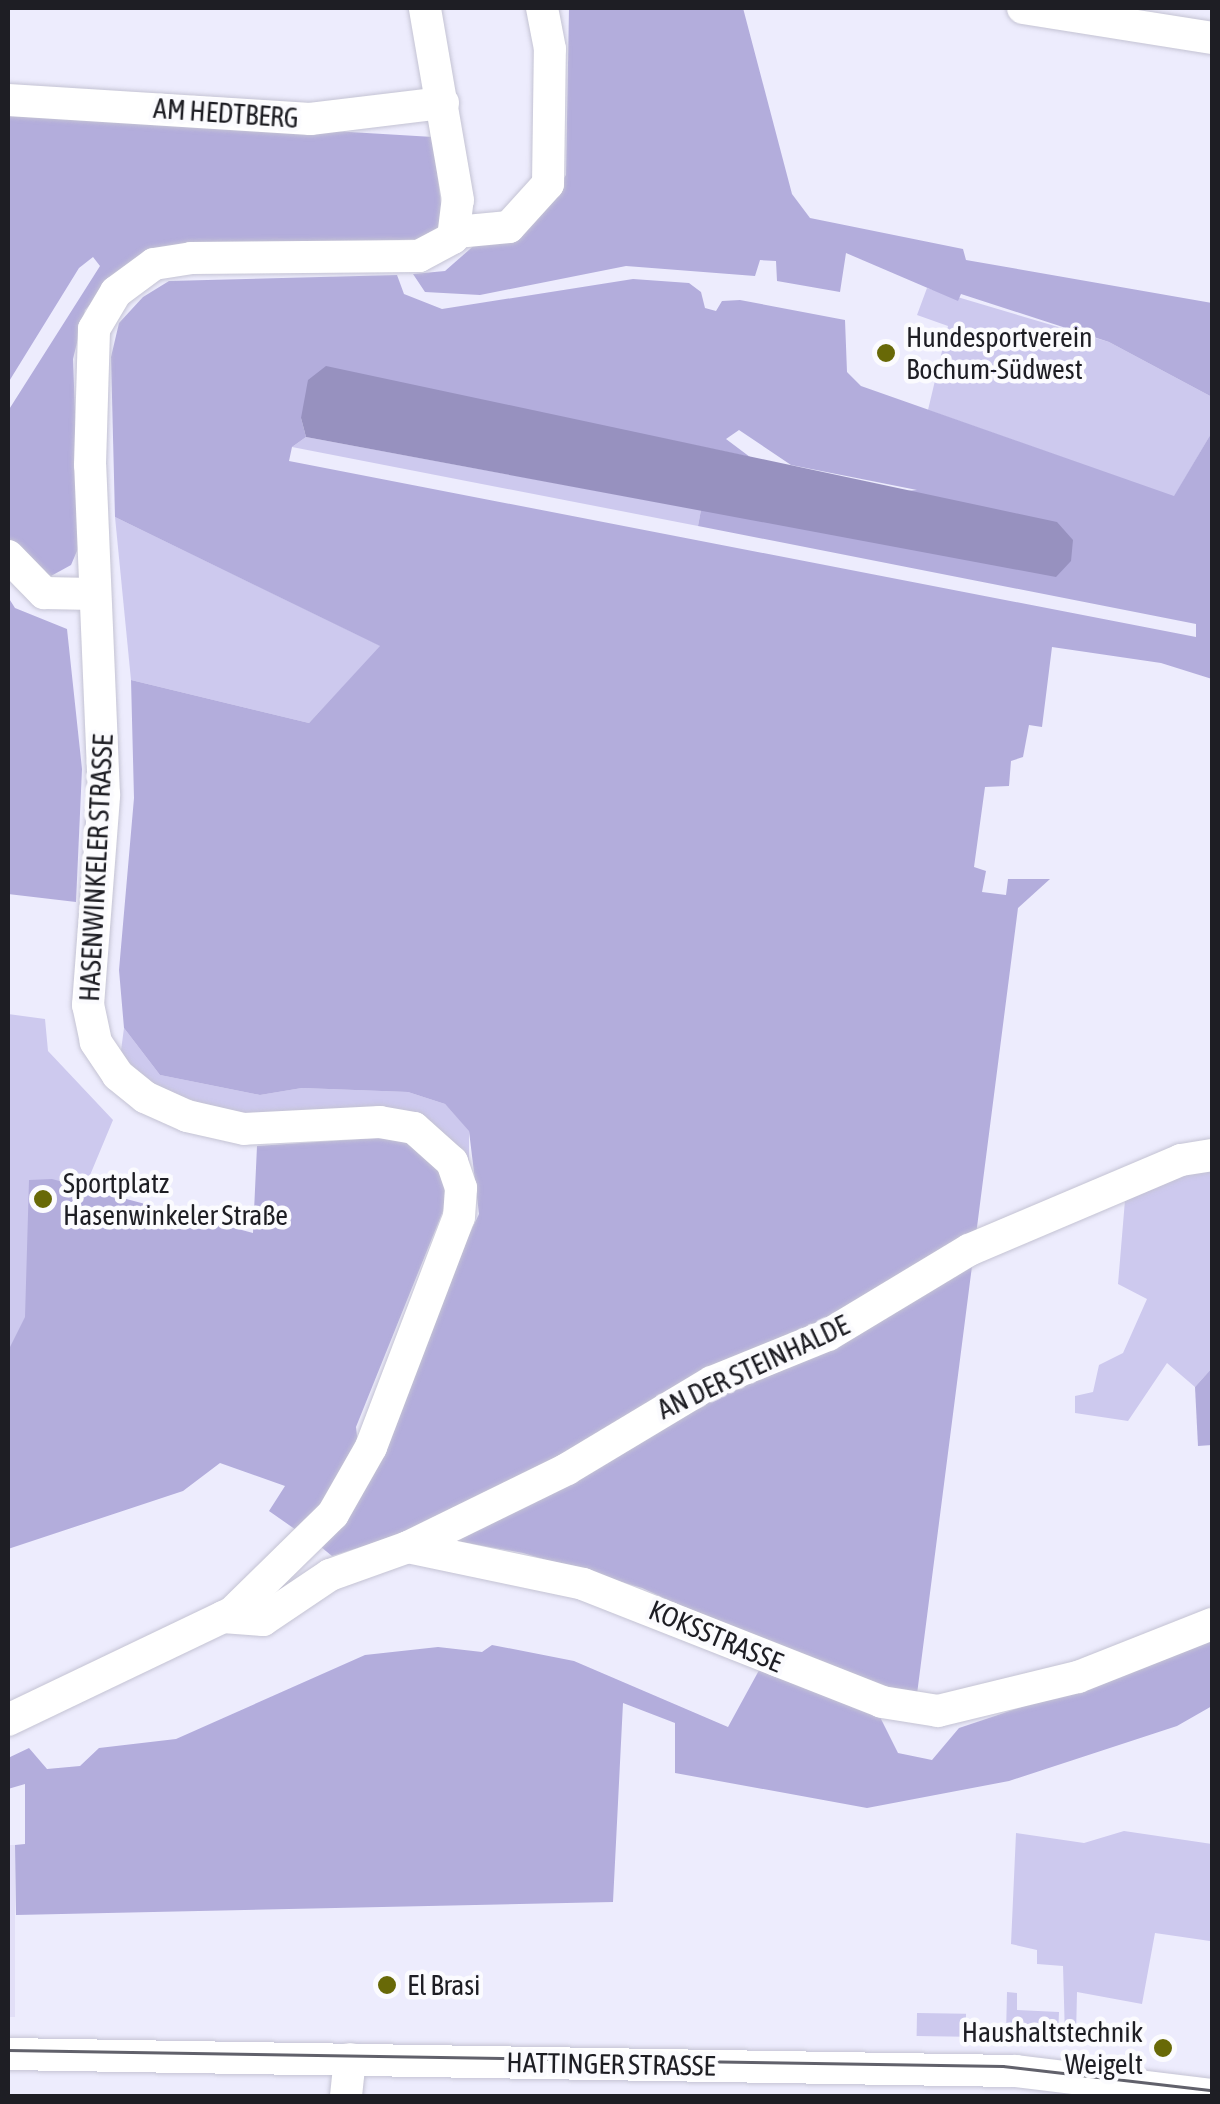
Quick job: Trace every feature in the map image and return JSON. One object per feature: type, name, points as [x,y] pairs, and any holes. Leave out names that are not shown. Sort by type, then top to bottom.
[{"type":"street","points":[[425,8],[443,103],[456,232],[509,227],[548,184],[550,49],[542,8]]},
{"type":"street","points":[[1023,8],[1212,38]]},
{"type":"street","name":"AM HEDTBERG","points":[[8,100],[310,119],[443,103]]},
{"type":"street","name":"HASENWINKELER STRASSE","points":[[8,1720],[223,1617],[255,1596],[352,1488],[459,1217],[461,1188],[450,1156],[414,1128],[218,1124],[145,1098],[102,1053],[88,1005],[104,795],[90,465],[91,340],[106,304],[154,264],[190,258],[419,256],[456,232]]},
{"type":"street","points":[[8,556],[44,593],[94,594]]},
{"type":"street","name":"AN DER STEINHALDE","points":[[408,1546],[550,1478],[712,1382],[828,1336],[969,1250],[1181,1160],[1212,1154]]},
{"type":"street","points":[[223,1617],[263,1620],[330,1575],[408,1546]]},
{"type":"street","name":"KOKSSTRASSE","points":[[408,1546],[584,1584],[911,1710],[966,1709],[1078,1677],[1212,1624]]},
{"type":"street","name":"HATTINGER STRASSE","points":[[8,2054],[350,2059],[1212,2095]]},
{"type":"street","points":[[346,2096],[350,2059]]},
{"type":"shaded area","points":[[569,8],[743,8],[792,194],[810,218],[963,249],[966,260],[1212,303],[1212,397],[1109,342],[961,294],[958,301],[846,253],[840,292],[777,281],[776,261],[760,260],[755,276],[626,266],[480,295],[425,292],[413,274],[445,271],[478,242],[538,217],[566,175]]},
{"type":"shaded area","points":[[8,103],[167,121],[433,137],[445,238],[330,243],[120,272],[85,310],[73,359],[80,544],[71,565],[51,576],[30,567],[8,537],[8,411],[100,266],[93,257],[79,268],[8,383]]},
{"type":"shaded area","points":[[397,275],[404,294],[442,309],[633,279],[689,283],[701,292],[705,308],[716,311],[722,301],[740,300],[845,320],[847,372],[861,386],[1174,496],[1212,432],[1212,679],[1161,663],[1052,647],[1042,727],[1029,725],[1023,757],[1011,761],[1009,786],[985,787],[974,867],[986,871],[982,892],[1006,895],[1008,879],[1050,879],[1018,908],[916,1702],[823,1670],[642,1588],[523,1553],[408,1532],[332,1556],[321,1547],[479,1214],[469,1131],[445,1104],[408,1092],[302,1088],[260,1095],[160,1075],[124,1028],[119,970],[134,798],[131,680],[309,723],[380,646],[115,517],[111,357],[119,323],[143,297],[169,281]],"holes":[[[301,418],[636,433],[750,457],[726,439],[739,430],[791,465],[917,490],[701,510],[698,526],[1196,624],[1196,637],[289,461],[292,447],[306,437]]]},
{"type":"shaded area","points":[[927,288],[1109,342],[1212,397],[1212,432],[1174,497],[928,410],[948,326],[917,315]]},
{"type":"shaded area","points":[[326,366],[1057,522],[1073,540],[1071,561],[1056,577],[306,437],[301,418],[308,380]]},
{"type":"shaded area","points":[[306,437],[701,510],[698,526],[292,447]]},
{"type":"shaded area","points":[[115,517],[381,646],[309,723],[131,680]]},
{"type":"shaded area","points":[[8,597],[15,608],[67,629],[82,769],[76,902],[8,894]]},
{"type":"shaded area","name":"Sportplatz Hasenwinkeler Straße","points":[[8,1014],[45,1019],[48,1051],[113,1120],[8,1372]]},
{"type":"shaded area","points":[[124,1028],[160,1075],[260,1095],[302,1088],[408,1092],[445,1104],[469,1130],[469,1168],[432,1122],[393,1111],[234,1115],[152,1086],[120,1058]]},
{"type":"shaded area","points":[[391,1137],[421,1148],[443,1167],[451,1191],[356,1427],[358,1444],[323,1507],[299,1532],[269,1511],[285,1486],[220,1463],[183,1491],[8,1549],[8,1351],[25,1317],[29,1180],[52,1179],[253,1233],[257,1146]]},
{"type":"shaded area","points":[[1212,1166],[1212,1368],[1195,1387],[1167,1363],[1128,1421],[1075,1413],[1075,1396],[1093,1392],[1099,1365],[1123,1353],[1147,1299],[1118,1284],[1126,1188]]},
{"type":"shaded area","points":[[1212,1368],[1212,1445],[1198,1446],[1195,1387]]},
{"type":"shaded area","points":[[1212,1634],[1212,1706],[1177,1726],[1009,1781],[867,1808],[675,1773],[675,1723],[623,1703],[613,1902],[16,1915],[15,1845],[25,1844],[25,1784],[8,1789],[8,1758],[29,1748],[47,1769],[80,1766],[99,1748],[176,1739],[365,1655],[438,1647],[482,1652],[492,1645],[574,1661],[728,1727],[763,1663],[877,1711],[898,1753],[932,1760],[959,1728],[1132,1670]]},
{"type":"shaded area","points":[[1124,1831],[1212,1844],[1210,1941],[1155,1933],[1142,2004],[1077,1992],[1076,2037],[1065,2037],[1063,1966],[1037,1964],[1037,1950],[1011,1944],[1016,1833],[1084,1843]]},
{"type":"shaded area","points":[[8,1845],[15,1845],[15,2017],[8,2017]]},
{"type":"shaded area","points":[[1007,1992],[1017,1993],[1017,2010],[1059,2012],[1058,2037],[1006,2035]]},
{"type":"shaded area","points":[[917,2013],[966,2014],[966,2037],[917,2036]]},
{"type":"tram line","points":[[8,2050],[1003,2066],[1212,2090]]},
{"type":"place","name":"Hundesportverein Bochum-Südwest","points":[[886,353]]},
{"type":"place","name":"Sportplatz Hasenwinkeler Straße","points":[[43,1199]]},
{"type":"place","name":"El Brasi","points":[[387,1985]]},
{"type":"place","name":"Haushaltstechnik Weigelt","points":[[1163,2048]]}]
